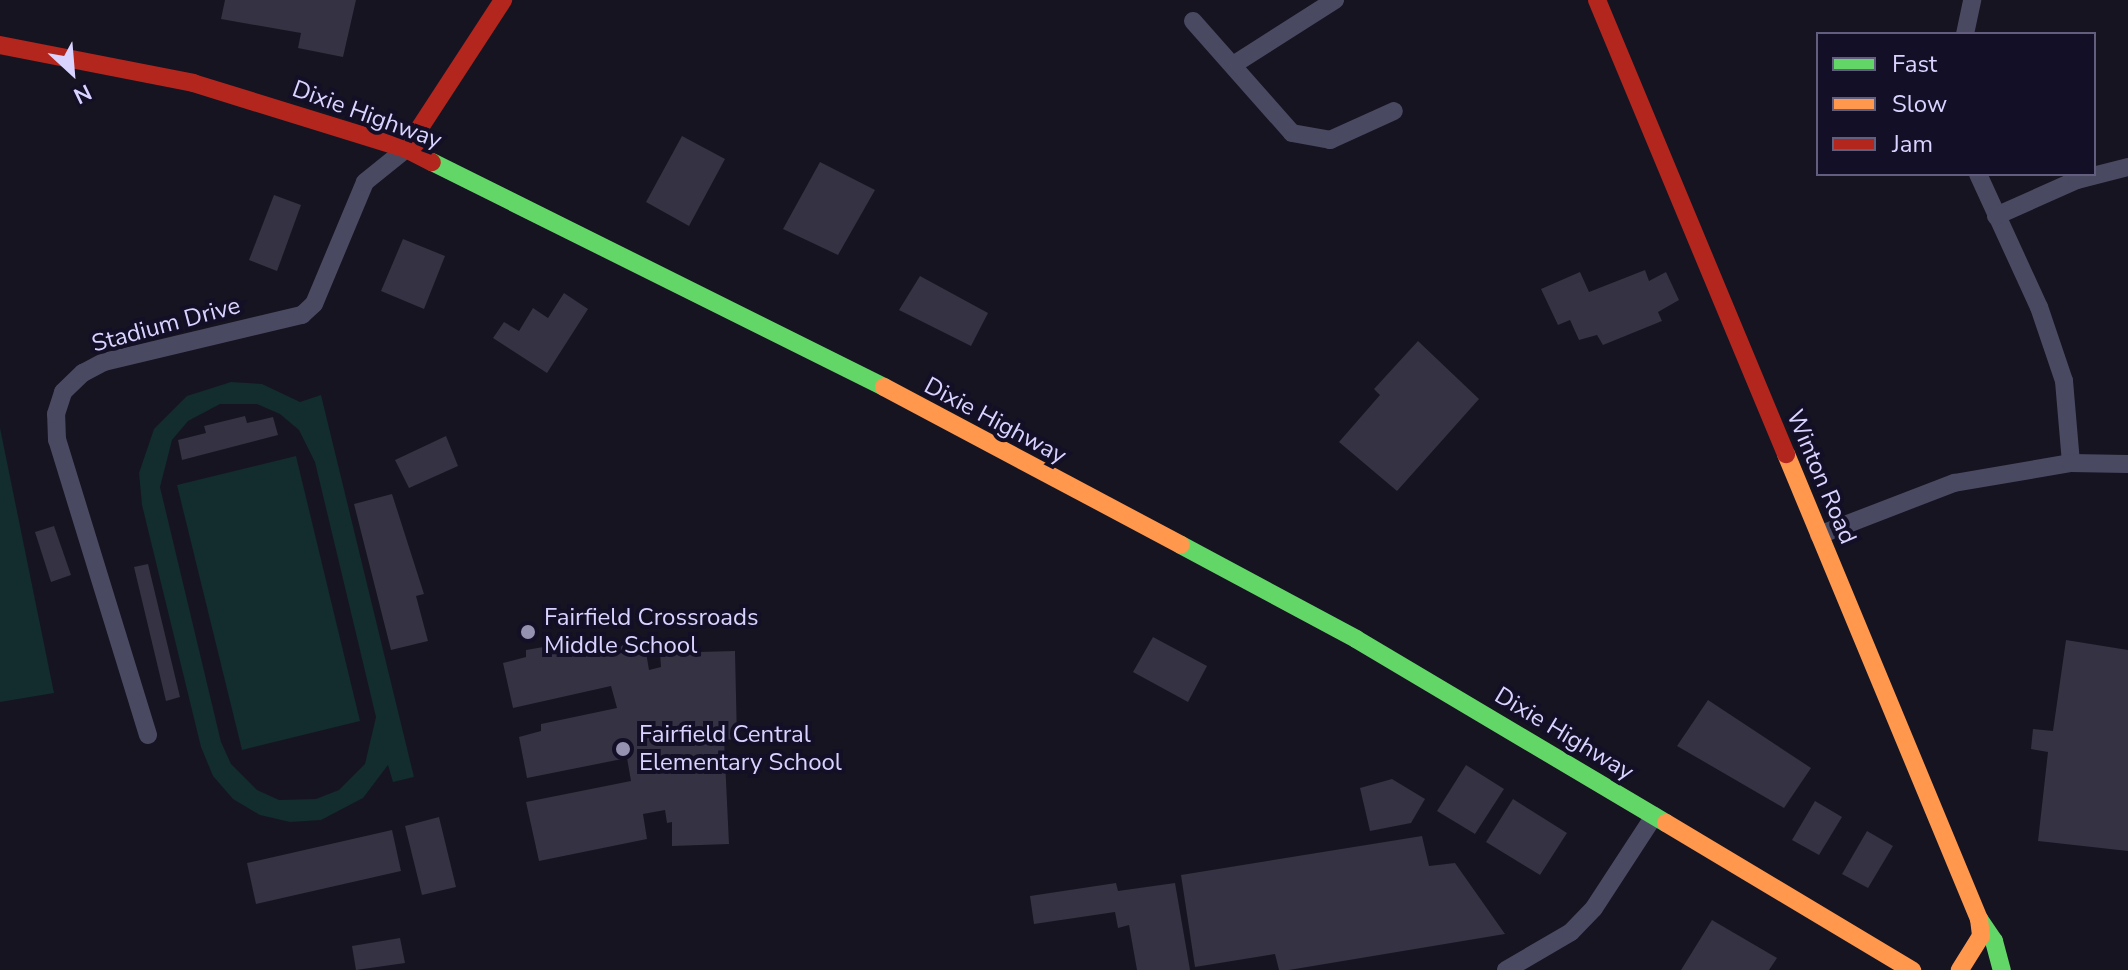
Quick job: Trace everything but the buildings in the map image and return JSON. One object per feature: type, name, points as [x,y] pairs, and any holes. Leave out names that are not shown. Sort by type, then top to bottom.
[{"type":"main road","points":[[406,149],[503,0]]},
{"type":"main road","name":"Winton Road","points":[[1597,0],[1979,919],[1994,941],[2002,970]]},
{"type":"main road","name":"Dixie Highway","points":[[0,45],[193,83],[406,149],[815,350],[1356,639],[1912,970]]},
{"type":"main road","points":[[1960,970],[1981,936],[1979,919]]},
{"type":"street","points":[[1233,65],[1335,0]]},
{"type":"street","points":[[1965,32],[1972,0]]},
{"type":"street","points":[[1193,21],[1292,133],[1311,140],[1351,135],[1394,111]]},
{"type":"street","name":"Stadium Drive","points":[[148,735],[57,440],[56,414],[63,392],[83,373],[104,362],[302,315],[314,304],[365,182],[406,149]]},
{"type":"street","points":[[2096,175],[2128,167]]},
{"type":"street","points":[[1979,176],[2039,307],[2064,381],[2071,463]]},
{"type":"street","points":[[1996,216],[2093,176]]},
{"type":"street","points":[[1819,535],[1954,483],[2071,463],[2128,464]]},
{"type":"street","points":[[1506,970],[1571,932],[1594,908],[1654,816]]},
{"type":"green space","points":[[231,382],[262,384],[300,402],[321,395],[414,777],[393,782],[388,765],[363,798],[321,820],[290,822],[260,815],[233,799],[213,776],[201,747],[142,505],[139,473],[154,429],[187,396]],"holes":[[[220,404],[257,404],[280,414],[299,430],[315,462],[376,717],[365,764],[339,790],[316,799],[279,800],[257,790],[231,764],[221,742],[160,487],[172,440],[188,421]]]},
{"type":"green space","points":[[0,428],[54,693],[0,702]]},
{"type":"green space","points":[[296,456],[360,721],[242,750],[177,485]]},
{"type":"traffic: fast","points":[[432,162],[884,387]]},
{"type":"traffic: fast","points":[[1181,545],[1356,639],[1666,823]]},
{"type":"traffic: fast","points":[[1979,919],[1994,941],[2002,970]]},
{"type":"traffic: slow","points":[[884,387],[1181,545]]},
{"type":"traffic: slow","points":[[1786,454],[1979,919],[1981,936],[1960,970]]},
{"type":"traffic: slow","points":[[1666,823],[1912,970]]},
{"type":"traffic: jam","points":[[406,149],[503,0]]},
{"type":"traffic: jam","points":[[1597,0],[1786,454]]},
{"type":"traffic: jam","points":[[0,45],[193,83],[406,149],[432,162]]},
{"type":"place","name":"Fairfield Crossroads Middle School","points":[[528,632]]},
{"type":"place","name":"Fairfield Central Elementary School","points":[[623,749]]}]
